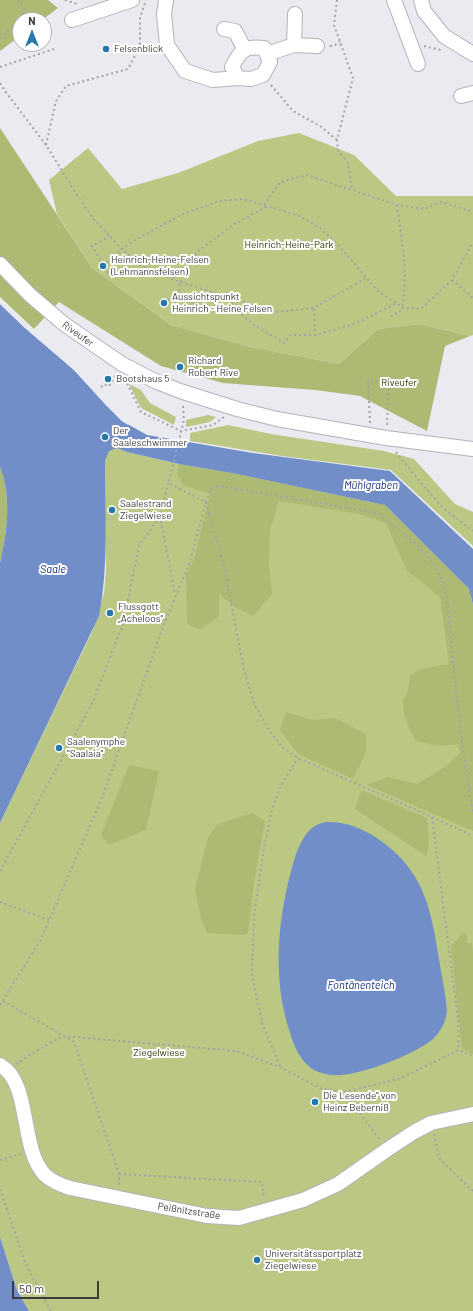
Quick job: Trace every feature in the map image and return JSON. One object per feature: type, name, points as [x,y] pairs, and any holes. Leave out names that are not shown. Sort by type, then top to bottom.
[{"type":"street","points":[[72,20],[132,0]]},
{"type":"street","points":[[166,0],[164,14],[167,45],[185,71],[213,80],[238,78],[251,79],[263,75],[270,62],[264,48],[251,47],[239,54],[232,67],[238,78]]},
{"type":"street","points":[[394,0],[418,64]]},
{"type":"street","points":[[421,0],[424,11],[444,36],[473,54]]},
{"type":"street","points":[[294,45],[295,14]]},
{"type":"street","points":[[224,28],[235,31],[245,50]]},
{"type":"street","points":[[267,54],[294,45],[317,46]]},
{"type":"street","name":"Riveufer","points":[[0,264],[30,295],[64,324],[122,364],[157,382],[182,392],[238,410],[277,419],[371,436],[473,449]]},
{"type":"street","name":"Peißnitzstraße","points":[[4,1068],[13,1079],[18,1091],[32,1152],[36,1162],[45,1175],[53,1181],[70,1188],[207,1216],[239,1218],[303,1200],[338,1184],[414,1132],[431,1124],[473,1114]]},
{"type":"path","points":[[18,0],[24,7],[22,12]]},
{"type":"path","points":[[46,145],[56,101],[66,86],[128,69],[140,46],[140,18],[146,0]]},
{"type":"path","points":[[337,0],[334,25],[353,78],[337,140],[338,150],[348,163],[352,189]]},
{"type":"path","points":[[0,38],[12,27]]},
{"type":"path","points":[[333,46],[340,42]]},
{"type":"path","points":[[424,46],[436,49]]},
{"type":"path","points":[[0,67],[54,49]]},
{"type":"path","points":[[263,75],[294,111],[320,126],[337,140]]},
{"type":"path","points":[[0,83],[5,92],[46,145],[95,221],[139,265],[180,282],[275,312],[314,308],[366,278]]},
{"type":"path","points":[[264,204],[280,182],[307,175],[397,205],[424,209],[441,202],[473,212]]},
{"type":"path","points":[[103,266],[122,249],[183,214],[219,201],[243,199],[264,204],[299,216],[320,228],[339,246],[379,292],[403,307],[421,309],[452,280],[473,242]]},
{"type":"path","points":[[391,317],[403,307],[405,294],[405,266],[397,205]]},
{"type":"path","points":[[179,293],[180,282],[197,252],[233,225],[268,206]]},
{"type":"path","points":[[110,236],[92,246],[112,280]]},
{"type":"path","points":[[452,280],[473,298]]},
{"type":"path","points":[[164,303],[179,293]]},
{"type":"path","points":[[179,293],[198,306],[226,311],[235,299]]},
{"type":"path","points":[[228,308],[242,315],[254,325],[284,343],[291,335],[315,336],[354,324],[395,303]]},
{"type":"path","points":[[314,308],[315,336]]},
{"type":"path","points":[[136,372],[124,380],[141,412],[181,431],[213,425],[238,410]]},
{"type":"path","points":[[371,436],[368,381],[389,381],[386,438],[416,477],[443,508],[473,531]]},
{"type":"path","points":[[101,387],[104,384],[109,386],[112,382]]},
{"type":"path","points":[[0,871],[93,702],[123,624],[139,546],[160,516],[184,420]]},
{"type":"path","points":[[169,481],[172,485],[206,502],[224,567],[244,670],[254,704],[270,732],[282,747],[298,758],[473,836]]},
{"type":"path","points":[[0,1006],[40,941],[102,798],[175,595],[190,562],[206,502],[211,489],[219,486],[378,513],[420,547],[434,564],[443,582],[448,598],[457,706],[473,813]]},
{"type":"path","points":[[160,516],[175,595]]},
{"type":"path","points":[[280,1067],[262,1023],[252,975],[254,915],[264,848],[272,810],[280,787],[298,758]]},
{"type":"path","points":[[432,817],[458,1020],[458,1050]]},
{"type":"path","points":[[0,902],[50,920]]},
{"type":"path","points":[[3,1001],[74,1042],[119,1174],[262,1182],[266,1210]]},
{"type":"path","points":[[4,1068],[63,1036],[236,1051],[280,1067],[320,1088],[344,1092],[401,1078],[458,1050],[473,1056]]},
{"type":"path","points":[[344,1092],[388,1149]]},
{"type":"path","points":[[431,1124],[439,1158],[473,1190]]},
{"type":"path","points":[[0,1160],[32,1152]]},
{"type":"path","points":[[0,1189],[26,1264],[51,1311]]},
{"type":"green space","points":[[0,0],[48,0],[58,8],[52,12],[12,12],[12,42],[0,51]]},
{"type":"green space","points":[[0,128],[92,268],[171,325],[246,346],[339,364],[378,329],[419,324],[470,336],[445,346],[427,431],[360,396],[315,390],[223,383],[161,366],[59,302],[34,329],[0,297]]},
{"type":"green space","name":"Heinrich-Heine-Park","points":[[299,133],[354,155],[396,196],[473,196],[473,335],[470,336],[419,324],[378,329],[339,364],[246,346],[171,325],[92,268],[57,214],[49,180],[88,148],[122,189],[178,173],[258,141]]},
{"type":"green space","points":[[129,384],[141,390],[150,403],[176,417],[174,425],[141,408]]},
{"type":"green space","points":[[208,415],[216,417],[210,422],[186,427],[186,420]]},
{"type":"green space","points":[[228,425],[271,434],[384,451],[414,459],[455,504],[473,512],[473,546],[391,470],[282,456],[190,441],[190,433]]},
{"type":"green space","name":"Ziegelwiese","points":[[117,448],[127,452],[179,464],[232,473],[385,505],[473,605],[473,1311],[29,1311],[17,1290],[0,1237],[0,823],[92,632],[104,593],[106,570],[105,461],[108,451]]},
{"type":"green space","points":[[179,464],[232,473],[385,505],[469,589],[473,605],[473,831],[367,785],[388,777],[417,784],[445,767],[460,753],[458,744],[436,745],[426,744],[415,740],[404,715],[403,699],[408,691],[410,676],[420,669],[449,664],[440,597],[407,571],[386,523],[363,515],[279,501],[270,530],[269,565],[272,594],[253,616],[235,607],[219,594],[219,616],[200,630],[187,624],[186,574],[193,562],[210,494],[183,485],[177,474]]},
{"type":"green space","points":[[0,467],[6,490],[7,515],[5,539],[0,563]]},
{"type":"green space","points":[[286,712],[311,720],[335,718],[366,734],[366,753],[353,779],[298,754],[280,730]]},
{"type":"green space","points":[[129,765],[159,771],[146,830],[109,845],[101,835]]},
{"type":"green space","points":[[361,790],[427,818],[429,846],[426,856],[355,809]]},
{"type":"green space","points":[[252,813],[265,821],[254,882],[248,933],[244,935],[207,933],[201,919],[195,890],[208,837],[218,824]]},
{"type":"green space","points":[[463,933],[467,934],[467,943],[472,943],[473,952],[473,1054],[462,1048],[451,946]]},
{"type":"water","points":[[0,304],[25,328],[74,370],[122,421],[147,435],[253,453],[390,471],[473,549],[473,605],[469,589],[385,505],[232,473],[179,464],[127,452],[117,448],[109,451],[105,461],[105,558],[99,616],[0,823],[0,563],[5,539],[7,502],[4,478],[0,467]]},
{"type":"water","name":"Fontänenteich","points":[[326,822],[346,824],[371,834],[392,850],[414,874],[427,903],[431,918],[447,1010],[446,1018],[438,1033],[433,1039],[415,1051],[375,1067],[351,1074],[338,1075],[320,1073],[305,1063],[296,1049],[292,1038],[284,1011],[280,989],[279,945],[281,922],[284,900],[295,857],[300,845],[310,830],[314,826]]},
{"type":"water","points":[[0,1237],[17,1290],[29,1311],[0,1311]]},
{"type":"pier","points":[[0,302],[26,327],[76,368],[107,404],[129,423],[128,425],[106,405],[74,370],[25,328],[0,304]]},
{"type":"place","name":"Felsenblick","points":[[106,49]]},
{"type":"place","name":"Heinrich-Heine-Felsen (Lehmannsfelsen)","points":[[103,266]]},
{"type":"place","name":"Aussichtspunkt Heinrich - Heine Felsen","points":[[164,303]]},
{"type":"place","name":"Richard Robert Rive","points":[[180,367]]},
{"type":"place","name":"Bootshaus 5","points":[[108,379]]},
{"type":"place","name":"Der Saaleschwimmer","points":[[105,437]]},
{"type":"place","name":"Saalestrand Ziegelwiese","points":[[112,510]]},
{"type":"place","name":"Flussgott „Acheloos“","points":[[110,613]]},
{"type":"place","name":"Saalenymphe \"Saalaia\"","points":[[59,748]]},
{"type":"place","name":"Die Lesende\" von Heinz Beberniß","points":[[315,1102]]},
{"type":"place","name":"Universitätssportplatz Ziegelwiese","points":[[257,1260]]},
{"type":"water label","name":"Mühlgraben","points":[[371,485]]},
{"type":"water label","name":"Saale","points":[[53,569]]}]
